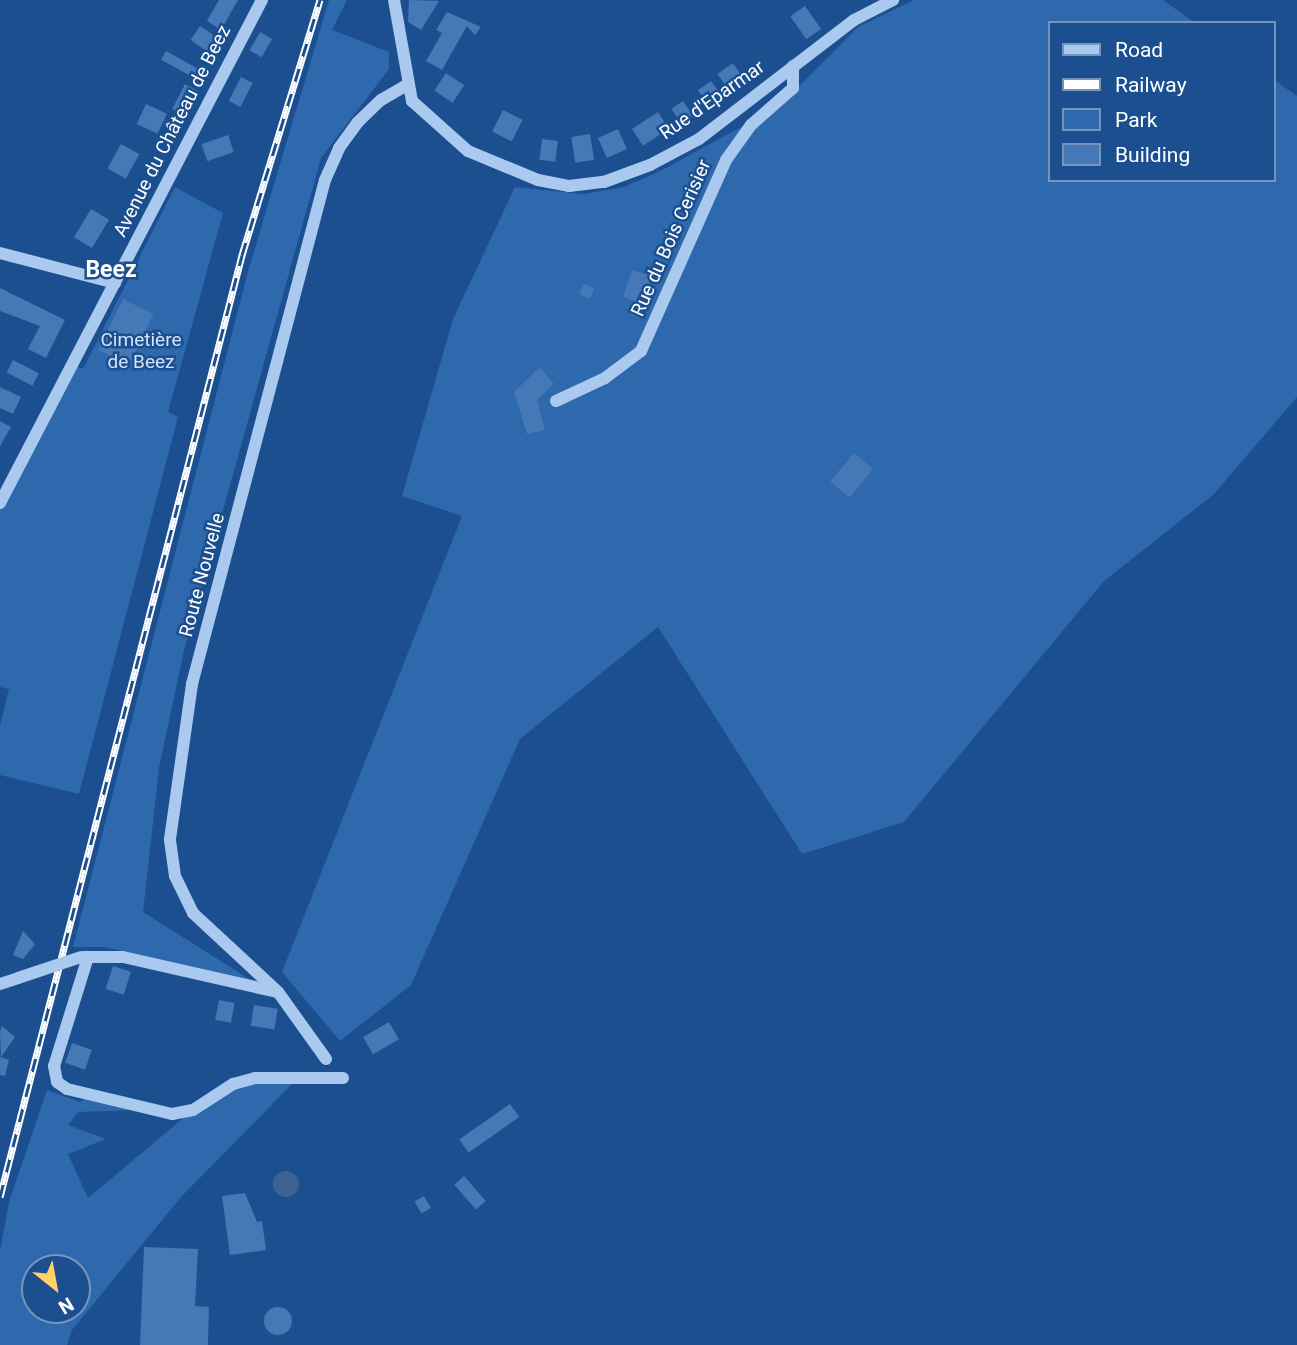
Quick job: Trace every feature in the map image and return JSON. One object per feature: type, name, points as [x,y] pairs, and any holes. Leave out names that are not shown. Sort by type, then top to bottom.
[{"type":"street","name":"Avenue du Château de Beez","points":[[0,503],[262,0]]},
{"type":"street","name":"Rue d'Eparmar","points":[[394,0],[407,85],[412,101],[468,151],[538,180],[569,186],[604,182],[650,165],[699,139],[854,20],[893,0]]},
{"type":"street","name":"Rue du Bois Cerisier","points":[[555,401],[605,378],[641,351],[726,160],[751,125],[793,88],[793,66]]},
{"type":"street","name":"Route Nouvelle","points":[[326,1059],[278,992],[193,913],[175,876],[172,826],[192,684],[325,180],[339,148],[358,122],[381,100],[407,85]]},
{"type":"street","points":[[0,253],[115,283]]},
{"type":"street","points":[[0,984],[85,957],[123,957],[278,992]]},
{"type":"street","points":[[85,957],[54,1066],[57,1082],[67,1089],[172,1114],[193,1110],[233,1084],[255,1078],[343,1078]]},
{"type":"green space","points":[[329,0],[347,0],[332,30],[389,52],[389,69],[321,158],[184,651],[159,768],[143,912],[254,982],[104,947],[73,947],[249,268]]},
{"type":"green space","points":[[914,0],[1163,0],[1192,21],[1048,21],[1048,182],[1276,182],[1276,81],[1297,96],[1297,397],[1213,495],[1104,581],[904,822],[802,854],[658,627],[520,739],[411,985],[340,1041],[282,972],[462,516],[402,496],[453,319],[515,187],[583,194],[624,187],[662,170],[778,107],[858,27]]},
{"type":"green space","name":"Cimetière de Beez","points":[[175,187],[223,213],[168,412],[178,417],[79,794],[0,775],[0,726],[9,689],[0,687],[0,503],[73,365],[83,369]]},
{"type":"green space","points":[[298,1078],[181,1197],[91,1307],[91,1254],[21,1254],[21,1324],[77,1324],[67,1345],[0,1345],[0,1251],[9,1202],[47,1090],[80,1102],[91,1095],[138,1110],[78,1112],[68,1125],[106,1139],[68,1154],[88,1198],[193,1110],[233,1084]]},
{"type":"shaded area","points":[[286,1171],[295,1175],[299,1184],[295,1193],[286,1197],[277,1193],[273,1184],[277,1175]]},
{"type":"building","points":[[219,0],[238,0],[221,30],[207,21]]},
{"type":"building","points":[[409,0],[439,1],[421,30],[408,22]]},
{"type":"building","points":[[805,6],[821,29],[806,39],[790,16]]},
{"type":"building","points":[[447,12],[481,27],[475,35],[467,26],[442,70],[426,61],[442,33],[436,30]]},
{"type":"building","points":[[200,26],[218,38],[209,52],[190,40]]},
{"type":"building","points":[[260,32],[272,39],[262,57],[250,50]]},
{"type":"building","points":[[166,51],[206,73],[201,82],[161,60]]},
{"type":"building","points":[[733,63],[744,79],[728,89],[717,74]]},
{"type":"building","points":[[446,73],[464,85],[452,103],[434,90]]},
{"type":"building","points":[[241,77],[253,83],[240,107],[229,101]]},
{"type":"building","points":[[711,81],[722,97],[709,106],[698,90]]},
{"type":"building","points":[[185,84],[197,90],[184,115],[172,109]]},
{"type":"building","points":[[683,101],[693,116],[681,124],[671,109]]},
{"type":"building","points":[[146,104],[167,114],[158,134],[137,124]]},
{"type":"building","points":[[503,110],[523,120],[512,141],[492,131]]},
{"type":"building","points":[[658,112],[669,129],[643,146],[632,129]]},
{"type":"building","points":[[618,129],[627,149],[607,158],[598,138]]},
{"type":"building","points":[[590,134],[594,160],[575,163],[571,137]]},
{"type":"building","points":[[228,135],[234,152],[207,161],[202,144]]},
{"type":"building","points":[[542,139],[558,141],[555,162],[539,160]]},
{"type":"building","points":[[121,144],[139,154],[126,179],[107,168]]},
{"type":"building","points":[[91,209],[109,220],[92,248],[74,237]]},
{"type":"building","points":[[632,270],[652,276],[636,317],[630,315],[635,301],[623,297]]},
{"type":"building","points":[[583,284],[594,288],[591,298],[579,294]]},
{"type":"building","points":[[0,288],[65,320],[46,358],[28,349],[40,326],[0,311]]},
{"type":"building","points":[[123,299],[154,314],[129,365],[98,350]]},
{"type":"building","points":[[13,360],[39,373],[32,386],[7,372]]},
{"type":"building","points":[[540,367],[554,384],[537,400],[545,430],[527,434],[514,392]]},
{"type":"building","points":[[0,387],[21,397],[13,414],[0,408]]},
{"type":"building","points":[[0,421],[11,427],[0,446]]},
{"type":"building","points":[[854,453],[873,469],[849,497],[830,481]]},
{"type":"building","points":[[23,931],[35,944],[23,959],[13,955]]},
{"type":"building","points":[[113,966],[131,972],[124,995],[106,989]]},
{"type":"building","points":[[219,1000],[235,1003],[231,1023],[215,1020]]},
{"type":"building","points":[[254,1005],[278,1009],[274,1029],[251,1026]]},
{"type":"building","points":[[389,1022],[399,1039],[373,1054],[363,1037]]},
{"type":"building","points":[[2,1026],[15,1037],[1,1057],[0,1032]]},
{"type":"building","points":[[72,1043],[92,1050],[85,1070],[65,1063]]},
{"type":"building","points":[[0,1057],[9,1060],[5,1076],[0,1075]]},
{"type":"building","points":[[510,1104],[519,1117],[468,1153],[459,1140]]},
{"type":"building","points":[[464,1176],[486,1201],[476,1209],[454,1185]]},
{"type":"building","points":[[245,1193],[257,1222],[262,1221],[266,1250],[230,1255],[222,1196]]},
{"type":"building","points":[[424,1196],[431,1208],[421,1214],[414,1202]]},
{"type":"building","points":[[144,1247],[198,1249],[195,1306],[209,1307],[208,1345],[140,1345]]},
{"type":"building","points":[[278,1307],[288,1311],[292,1321],[288,1331],[278,1335],[268,1331],[264,1321],[268,1311]]},
{"type":"railway","points":[[0,1197],[242,255],[320,0]]},
{"type":"district","name":"Beez","points":[[111,270]]}]
